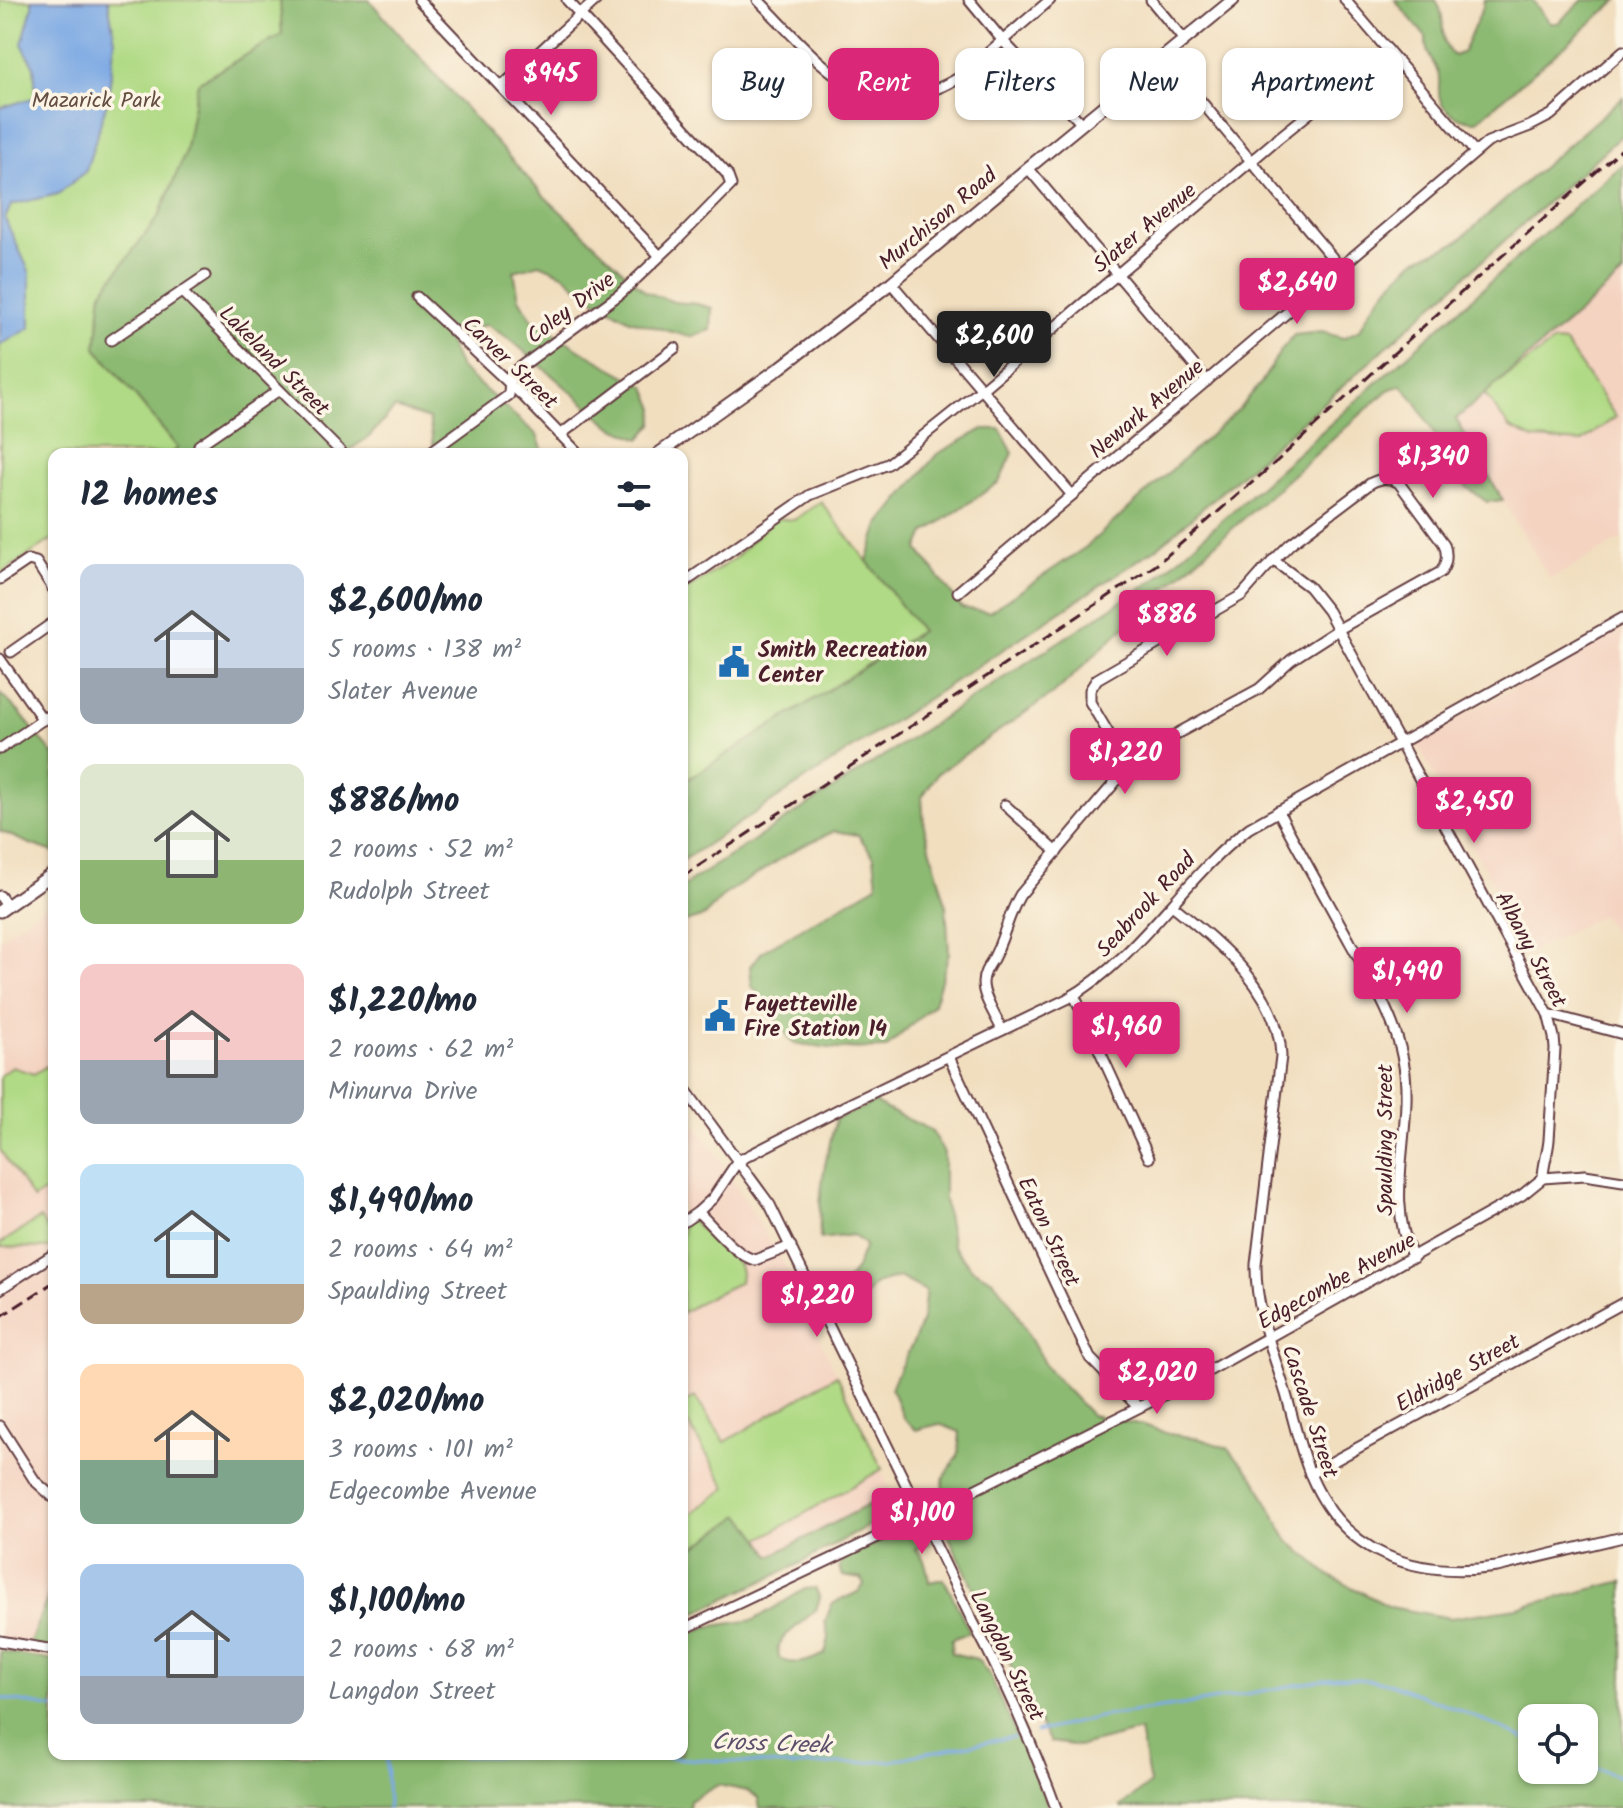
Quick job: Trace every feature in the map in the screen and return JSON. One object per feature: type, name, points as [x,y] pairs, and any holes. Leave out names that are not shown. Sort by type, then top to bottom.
[{"type":"main road","name":"Murchison Road","points":[[1173,48],[1233,0]]},
{"type":"main road","name":"Murchison Road","points":[[666,448],[781,367],[891,283],[1100,109]]},
{"type":"main road","points":[[2,904],[48,877]]},
{"type":"street","points":[[419,0],[660,256]]},
{"type":"street","points":[[567,0],[581,14]]},
{"type":"street","points":[[501,87],[596,0]]},
{"type":"street","points":[[758,0],[836,76],[857,89],[880,96],[904,97],[944,87],[960,77],[1050,0]]},
{"type":"street","points":[[969,0],[1003,41],[1082,124]]},
{"type":"street","points":[[1151,0],[1186,38]]},
{"type":"street","points":[[1345,0],[1386,48]]},
{"type":"street","name":"Coley Drive","points":[[436,448],[509,395],[510,375],[620,294],[731,185],[730,178],[581,14]]},
{"type":"street","name":"Newark Avenue","points":[[958,592],[1475,152],[1499,136],[1551,115],[1623,51]]},
{"type":"street","points":[[1403,68],[1475,152]]},
{"type":"street","points":[[1206,107],[1340,267]]},
{"type":"street","name":"Slater Avenue","points":[[688,580],[810,495],[888,464],[982,389],[1302,120]]},
{"type":"street","points":[[1028,168],[1207,381]]},
{"type":"street","points":[[111,340],[205,276]]},
{"type":"street","points":[[891,283],[1072,495]]},
{"type":"street","name":"Lakeland Street","points":[[182,292],[337,448]]},
{"type":"street","name":"Carver Street","points":[[417,297],[573,448]]},
{"type":"street","points":[[560,435],[675,348]]},
{"type":"street","points":[[199,445],[279,390]]},
{"type":"street","points":[[1002,1030],[985,994],[984,977],[1003,938],[1014,905],[1122,774],[1180,732],[1259,689],[1291,660],[1339,629],[1437,576],[1444,567],[1447,556],[1444,544],[1399,483],[1388,479],[1371,483],[1290,544],[1250,588],[1232,602],[1092,684],[1090,702],[1129,768]]},
{"type":"street","points":[[0,579],[28,560],[36,562],[48,581]]},
{"type":"street","name":"Albany Street","points":[[1273,560],[1309,587],[1339,629],[1548,1014],[1555,1049],[1548,1152],[1543,1178]]},
{"type":"street","name":"Seabrook Road","points":[[688,1219],[720,1189],[738,1161],[1074,995],[1114,966],[1212,859],[1249,828],[1623,618]]},
{"type":"street","points":[[11,652],[48,626]]},
{"type":"street","points":[[0,659],[43,720]]},
{"type":"street","points":[[0,749],[48,716]]},
{"type":"street","points":[[1005,805],[1057,852]]},
{"type":"street","name":"Spaulding Street","points":[[1278,811],[1385,1006],[1400,1046],[1407,1105],[1399,1200],[1403,1235],[1413,1258]]},
{"type":"street","name":"Cascade Street","points":[[1172,905],[1224,948],[1258,989],[1270,1010],[1279,1038],[1281,1056],[1256,1264],[1257,1294],[1310,1474],[1326,1505],[1349,1533],[1378,1553],[1424,1568],[1460,1571],[1497,1567],[1623,1537]]},
{"type":"street","points":[[1074,995],[1149,1158]]},
{"type":"street","points":[[1548,1014],[1623,1034]]},
{"type":"street","name":"Eaton Street","points":[[949,1057],[1090,1358],[1138,1407]]},
{"type":"street","name":"Langdon Street","points":[[688,1088],[694,1099]]},
{"type":"street","name":"Langdon Street","points":[[688,1092],[770,1205],[1018,1712],[1056,1808]]},
{"type":"street","points":[[1543,1178],[1585,1175],[1623,1181]]},
{"type":"street","name":"Edgecombe Avenue","points":[[688,1627],[922,1516],[1180,1387],[1413,1258],[1522,1195],[1543,1178]]},
{"type":"street","points":[[698,1212],[750,1259],[755,1260],[791,1246]]},
{"type":"street","points":[[0,1289],[48,1258]]},
{"type":"street","name":"Eldridge Street","points":[[1310,1474],[1623,1303]]},
{"type":"street","points":[[0,1426],[35,1481],[48,1493]]},
{"type":"street","points":[[0,1641],[48,1649]]},
{"type":"shaded area","points":[[1623,274],[1623,538],[1550,579],[1455,419]]},
{"type":"shaded area","points":[[1623,628],[1623,938],[1616,936],[1601,915],[1530,952],[1416,742]]},
{"type":"shaded area","points":[[48,904],[48,1656],[0,1647],[0,938]]},
{"type":"shaded area","points":[[688,1114],[718,1156],[789,1272],[899,1509],[688,1611]]},
{"type":"green space","name":"Mazarick Park","points":[[0,0],[280,0],[282,34],[198,83],[185,154],[159,216],[102,292],[96,348],[178,448],[48,448],[48,542],[0,574]]},
{"type":"green space","points":[[280,0],[369,0],[543,195],[646,292],[674,302],[712,308],[711,330],[690,337],[630,320],[588,296],[563,274],[540,264],[514,271],[519,299],[533,320],[646,387],[655,409],[653,424],[640,439],[612,427],[511,340],[487,325],[444,333],[460,368],[537,435],[542,448],[434,448],[429,419],[395,408],[369,437],[352,448],[178,448],[96,348],[102,292],[159,216],[185,154],[198,83],[282,34]]},
{"type":"green space","points":[[1395,0],[1436,0],[1441,12],[1444,41],[1454,56],[1463,52],[1484,0],[1532,0],[1550,23],[1558,23],[1583,0],[1618,0],[1477,121],[1455,116],[1442,104],[1439,76],[1428,53],[1426,37]]},
{"type":"green space","points":[[1623,97],[1623,134],[1343,386],[1158,547],[688,857],[688,779],[921,631],[867,561],[879,525],[937,454],[983,429],[1000,429],[1013,453],[999,482],[925,533],[918,549],[962,608],[989,612],[1086,547],[1238,410],[1294,335],[1322,332],[1343,338],[1360,330],[1371,309],[1415,260],[1457,242]]},
{"type":"green space","points":[[1623,164],[1623,274],[1456,419],[1503,500],[1487,502],[1464,485],[1414,399],[1401,385],[1388,390],[1160,593],[1058,690],[938,773],[922,797],[924,826],[946,904],[949,953],[934,1004],[886,1048],[838,1049],[793,1043],[752,986],[750,966],[763,951],[877,885],[874,857],[858,835],[835,831],[798,848],[724,895],[704,916],[688,921],[688,883],[1157,578]]},
{"type":"green space","points":[[1554,342],[1565,343],[1616,417],[1581,442],[1534,439],[1510,428],[1484,393]]},
{"type":"green space","points":[[821,502],[921,631],[688,779],[688,589],[735,558],[774,518],[794,520]]},
{"type":"green space","points":[[0,693],[48,748],[48,850],[0,831]]},
{"type":"green space","points":[[48,1065],[48,1190],[33,1199],[0,1150],[0,1076],[12,1067],[34,1074]]},
{"type":"green space","points":[[875,1102],[931,1130],[944,1153],[944,1199],[953,1246],[972,1269],[993,1280],[1011,1303],[1047,1369],[1091,1415],[1144,1425],[1228,1448],[1254,1477],[1287,1539],[1330,1576],[1390,1607],[1450,1618],[1517,1608],[1623,1581],[1623,1808],[1121,1808],[1150,1784],[1140,1731],[1080,1746],[1050,1742],[1028,1702],[943,1524],[943,1479],[958,1456],[960,1432],[939,1424],[916,1430],[904,1419],[891,1389],[918,1332],[926,1291],[899,1277],[875,1284],[862,1300],[843,1302],[838,1291],[856,1269],[865,1245],[853,1235],[820,1239],[820,1207],[836,1119]]},
{"type":"green space","points":[[40,1218],[48,1230],[48,1248],[0,1247],[0,1244]]},
{"type":"green space","points":[[688,1218],[739,1265],[741,1273],[740,1282],[688,1309]]},
{"type":"green space","points":[[837,1375],[882,1469],[760,1539],[741,1515],[688,1552],[688,1516],[727,1488],[688,1424],[688,1401],[695,1397],[725,1442]]},
{"type":"green space","points":[[891,1493],[899,1509],[797,1565],[688,1616],[688,1552],[741,1515],[771,1556]]},
{"type":"green space","points":[[918,1524],[929,1543],[916,1549],[924,1560],[929,1582],[944,1579],[970,1632],[952,1639],[951,1653],[977,1659],[990,1676],[1049,1808],[760,1808],[758,1798],[748,1791],[718,1785],[690,1801],[689,1808],[0,1808],[0,1651],[48,1660],[48,1760],[688,1760],[688,1635],[706,1627],[754,1620],[805,1589],[815,1588],[820,1598],[816,1610],[784,1637],[778,1647],[779,1658],[796,1663],[825,1654],[829,1638],[825,1622],[832,1604],[858,1592],[864,1585],[862,1579],[843,1576],[839,1567],[845,1558]]},
{"type":"green space","points":[[48,1596],[48,1649],[29,1645]]},
{"type":"water","points":[[32,0],[108,0],[115,40],[108,99],[86,171],[58,194],[11,205],[5,219],[30,273],[30,328],[0,345],[0,108],[36,97],[34,67],[22,44]]},
{"type":"waterway","name":"Cross Creek","points":[[1036,1732],[1104,1716],[1339,1677],[1385,1682],[1518,1736]]},
{"type":"waterway","name":"Cross Creek","points":[[0,1698],[48,1707]]},
{"type":"waterway","name":"Cross Creek","points":[[688,1759],[796,1766],[892,1761],[1014,1737]]},
{"type":"waterway","points":[[386,1760],[388,1808]]},
{"type":"waterway","name":"Cross Creek","points":[[1598,1769],[1623,1778]]},
{"type":"railway","points":[[688,873],[1156,565],[1276,462],[1623,148]]},
{"type":"railway","points":[[0,1317],[48,1286]]},
{"type":"place","name":"Smith Recreation Center","points":[[734,662]]},
{"type":"place","name":"Fayetteville Fire Station 14","points":[[720,1016]]}]
